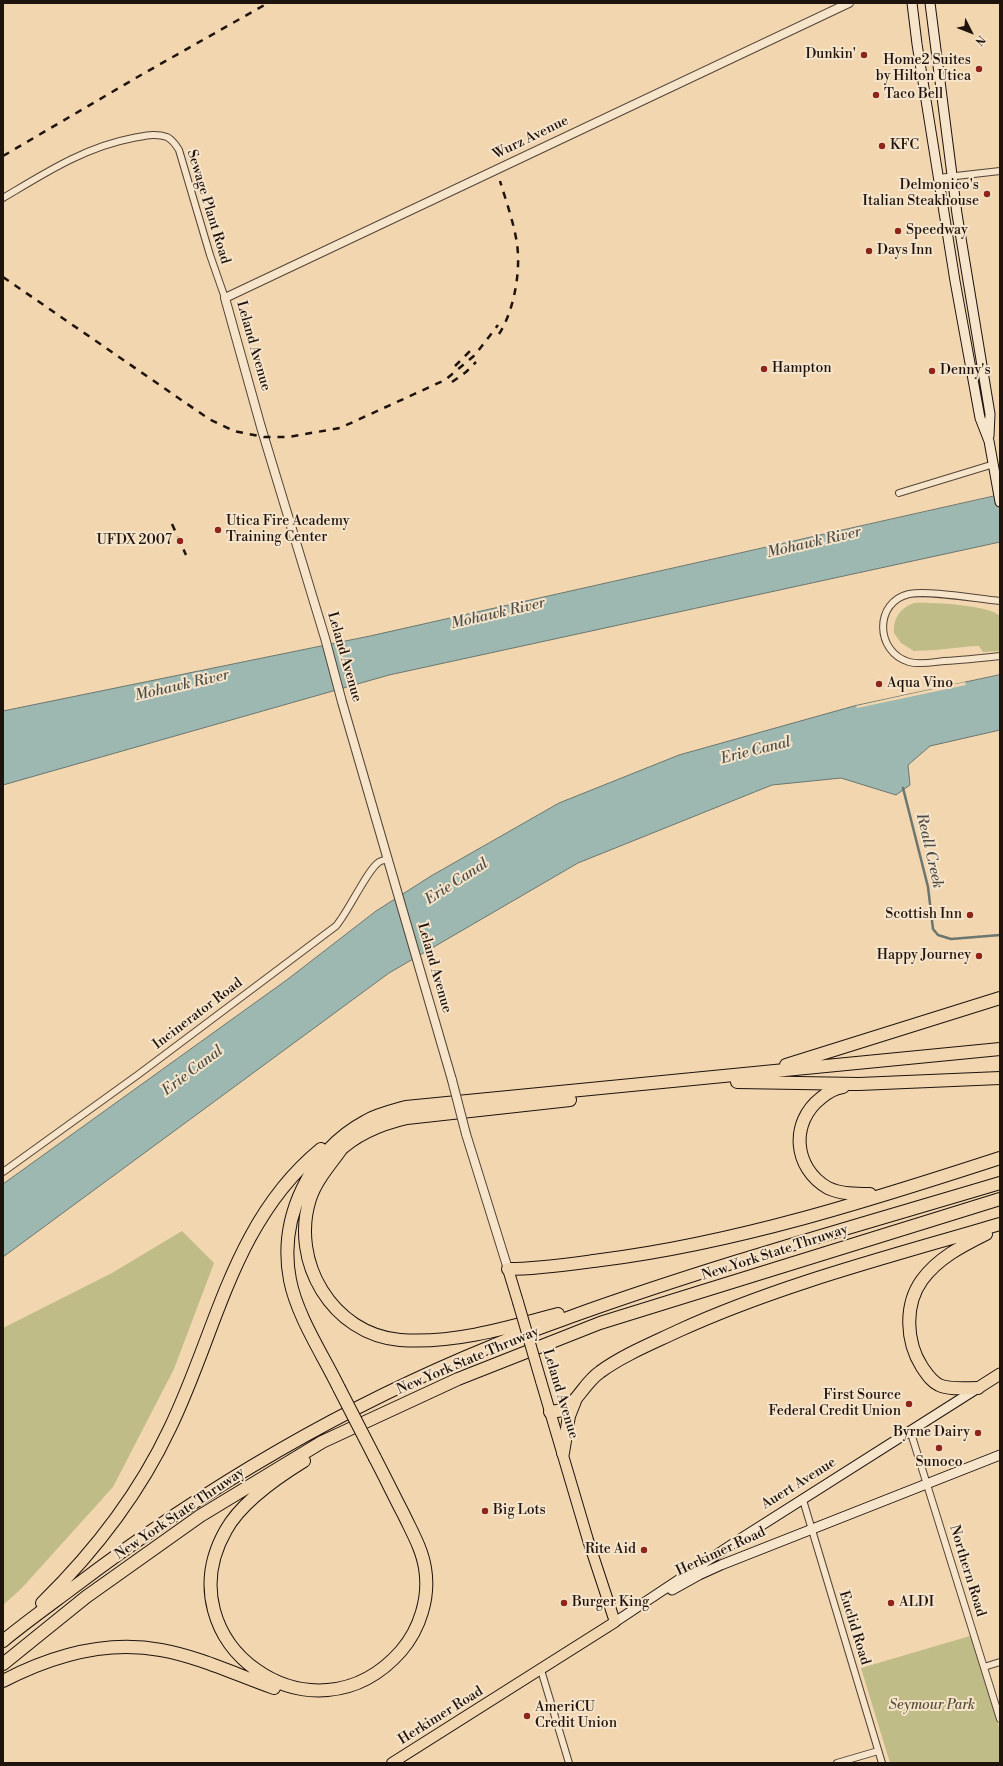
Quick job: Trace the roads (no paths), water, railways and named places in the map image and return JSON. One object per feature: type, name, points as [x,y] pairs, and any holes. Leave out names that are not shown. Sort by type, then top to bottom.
[{"type":"highway","points":[[750,1074],[790,1064],[1000,998]]},
{"type":"highway","points":[[342,1387],[297,1304],[290,1281],[288,1239],[294,1210],[304,1184],[312,1169],[330,1147],[366,1121],[384,1113],[406,1107],[1000,1049]]},
{"type":"highway","points":[[350,1429],[328,1446],[302,1462],[263,1490],[235,1517],[226,1529],[218,1546],[212,1569],[211,1589],[214,1607],[221,1628],[233,1648],[243,1660],[260,1674],[277,1683],[293,1688],[311,1691],[330,1690],[348,1686],[365,1680],[392,1661],[404,1647],[418,1624],[423,1610],[426,1588],[425,1568],[420,1546],[308,1316],[300,1293],[294,1267],[294,1243],[299,1216],[311,1183],[323,1165],[342,1148],[364,1133],[384,1124],[407,1118],[732,1082],[1000,1055]]},
{"type":"highway","points":[[732,1082],[859,1084],[1000,1078]]},
{"type":"highway","points":[[859,1084],[828,1092],[815,1103],[805,1115],[799,1141],[801,1155],[807,1168],[818,1180],[828,1187],[840,1192],[857,1194],[886,1193]]},
{"type":"highway","points":[[14,1632],[64,1581],[97,1544],[131,1498],[171,1427],[240,1254],[259,1219],[279,1192],[312,1157],[334,1138],[349,1132]]},
{"type":"highway","points":[[342,1148],[319,1180],[310,1198],[306,1217],[305,1233],[308,1261],[314,1277],[325,1297],[348,1320],[369,1332],[399,1340],[422,1341],[461,1337],[507,1328],[630,1295]]},
{"type":"highway","points":[[508,1268],[632,1256],[692,1245],[786,1223],[1000,1158]]},
{"type":"highway","name":"New York State Thruway","points":[[3,1641],[130,1544],[245,1469],[320,1426],[442,1367],[493,1345],[630,1295],[717,1267],[1000,1183]]},
{"type":"highway","name":"New York State Thruway","points":[[3,1664],[86,1597],[200,1516],[315,1446],[350,1429],[458,1379],[600,1323],[660,1306],[803,1259],[1000,1199]]},
{"type":"highway","points":[[563,1453],[569,1416],[576,1400],[586,1384],[602,1371],[658,1341],[708,1318],[761,1298],[865,1264],[1000,1224]]},
{"type":"highway","points":[[978,1388],[945,1387],[937,1384],[928,1376],[916,1358],[912,1348],[909,1329],[910,1311],[913,1297],[921,1281],[934,1265],[943,1257],[1000,1228]]},
{"type":"highway","name":"Auert Avenue","points":[[978,1388],[1000,1374]]},
{"type":"highway","points":[[550,1412],[564,1410],[576,1400]]},
{"type":"highway","points":[[3,1681],[21,1671],[55,1658],[111,1648],[129,1647],[161,1650],[192,1658],[284,1692],[312,1697],[351,1692],[378,1680],[393,1668],[407,1652],[418,1635],[425,1621],[432,1585],[429,1561],[424,1543],[377,1457]]},
{"type":"main road","points":[[912,3],[954,281],[980,418],[989,441],[1000,502]]},
{"type":"main road","points":[[930,3],[957,214],[990,414],[989,441]]},
{"type":"main road","name":"Leland Avenue","points":[[508,1268],[588,1540],[615,1622]]},
{"type":"main road","name":"Auert Avenue","points":[[615,1622],[714,1555],[978,1388]]},
{"type":"main road","name":"Herkimer Road","points":[[392,1763],[404,1760],[615,1622],[699,1575],[811,1528],[1000,1455]]},
{"type":"street","name":"Wurz Avenue","points":[[225,298],[849,3]]},
{"type":"street","name":"Sewage Plant Road","points":[[3,198],[65,161],[85,152],[113,142],[150,135],[168,138],[174,142],[179,150],[210,255],[225,298]]},
{"type":"street","points":[[938,178],[1000,171]]},
{"type":"street","name":"Leland Avenue","points":[[225,298],[259,419],[325,638],[342,702],[452,1080],[466,1134],[508,1268]]},
{"type":"street","points":[[899,493],[994,464]]},
{"type":"street","points":[[1000,601],[932,594],[910,594],[894,601],[884,619],[883,627],[884,637],[890,650],[897,657],[910,662],[923,663],[1000,656]]},
{"type":"street","name":"Incinerator Road","points":[[3,1172],[139,1074],[336,926],[348,910],[373,869],[379,862],[388,859]]},
{"type":"street","name":"Northern Road","points":[[910,1430],[928,1483],[1000,1719]]},
{"type":"street","name":"Euclid Road","points":[[803,1500],[882,1763]]},
{"type":"street","points":[[984,1668],[1000,1662]]},
{"type":"street","points":[[542,1670],[569,1763]]},
{"type":"street","points":[[837,1763],[878,1751]]},
{"type":"water","name":"Mohawk River","points":[[1000,495],[1000,542],[389,675],[3,785],[3,711],[370,636]]},
{"type":"water","name":"Erie Canal","points":[[1000,675],[1000,730],[930,746],[908,765],[910,785],[896,795],[841,778],[772,785],[578,863],[389,973],[3,1257],[3,1184],[288,979],[376,911],[431,876],[559,803],[679,755],[854,706]]},
{"type":"waterway","name":"Reall Creek","points":[[903,788],[928,887],[933,929],[938,935],[951,939],[1000,935]]},
{"type":"railway","points":[[3,156],[268,3]]},
{"type":"railway","points":[[499,334],[509,314],[515,290],[518,266],[516,236],[500,181]]},
{"type":"railway","points":[[3,277],[209,419],[234,431],[264,437],[288,437],[340,428],[445,380],[475,355],[498,325]]},
{"type":"railway","points":[[455,366],[473,348]]},
{"type":"railway","points":[[452,382],[466,372],[476,362]]},
{"type":"railway","points":[[172,524],[186,555]]},
{"type":"place","name":"Dunkin'","points":[[864,55]]},
{"type":"place","name":"Home2 Suites by Hilton Utica","points":[[979,69]]},
{"type":"place","name":"Taco Bell","points":[[876,95]]},
{"type":"place","name":"KFC","points":[[882,146]]},
{"type":"place","name":"Delmonico's Italian Steakhouse","points":[[987,194]]},
{"type":"place","name":"Speedway","points":[[898,231]]},
{"type":"place","name":"Days Inn","points":[[869,251]]},
{"type":"place","name":"Hampton","points":[[764,369]]},
{"type":"place","name":"Denny's","points":[[932,371]]},
{"type":"place","name":"Utica Fire Academy Training Center","points":[[218,530]]},
{"type":"place","name":"UFDX 2007","points":[[180,541]]},
{"type":"place","name":"Aqua Vino","points":[[879,684]]},
{"type":"place","name":"Scottish Inn","points":[[970,915]]},
{"type":"place","name":"Happy Journey","points":[[979,956]]},
{"type":"place","name":"First Source Federal Credit Union","points":[[909,1404]]},
{"type":"place","name":"Byrne Dairy","points":[[978,1433]]},
{"type":"place","name":"Sunoco","points":[[939,1448]]},
{"type":"place","name":"Big Lots","points":[[485,1511]]},
{"type":"place","name":"Rite Aid","points":[[644,1550]]},
{"type":"place","name":"Burger King","points":[[564,1603]]},
{"type":"place","name":"ALDI","points":[[891,1603]]},
{"type":"place","name":"AmeriCU Credit Union","points":[[527,1716]]},
{"type":"park label","name":"Seymour Park","points":[[932,1706]]}]
